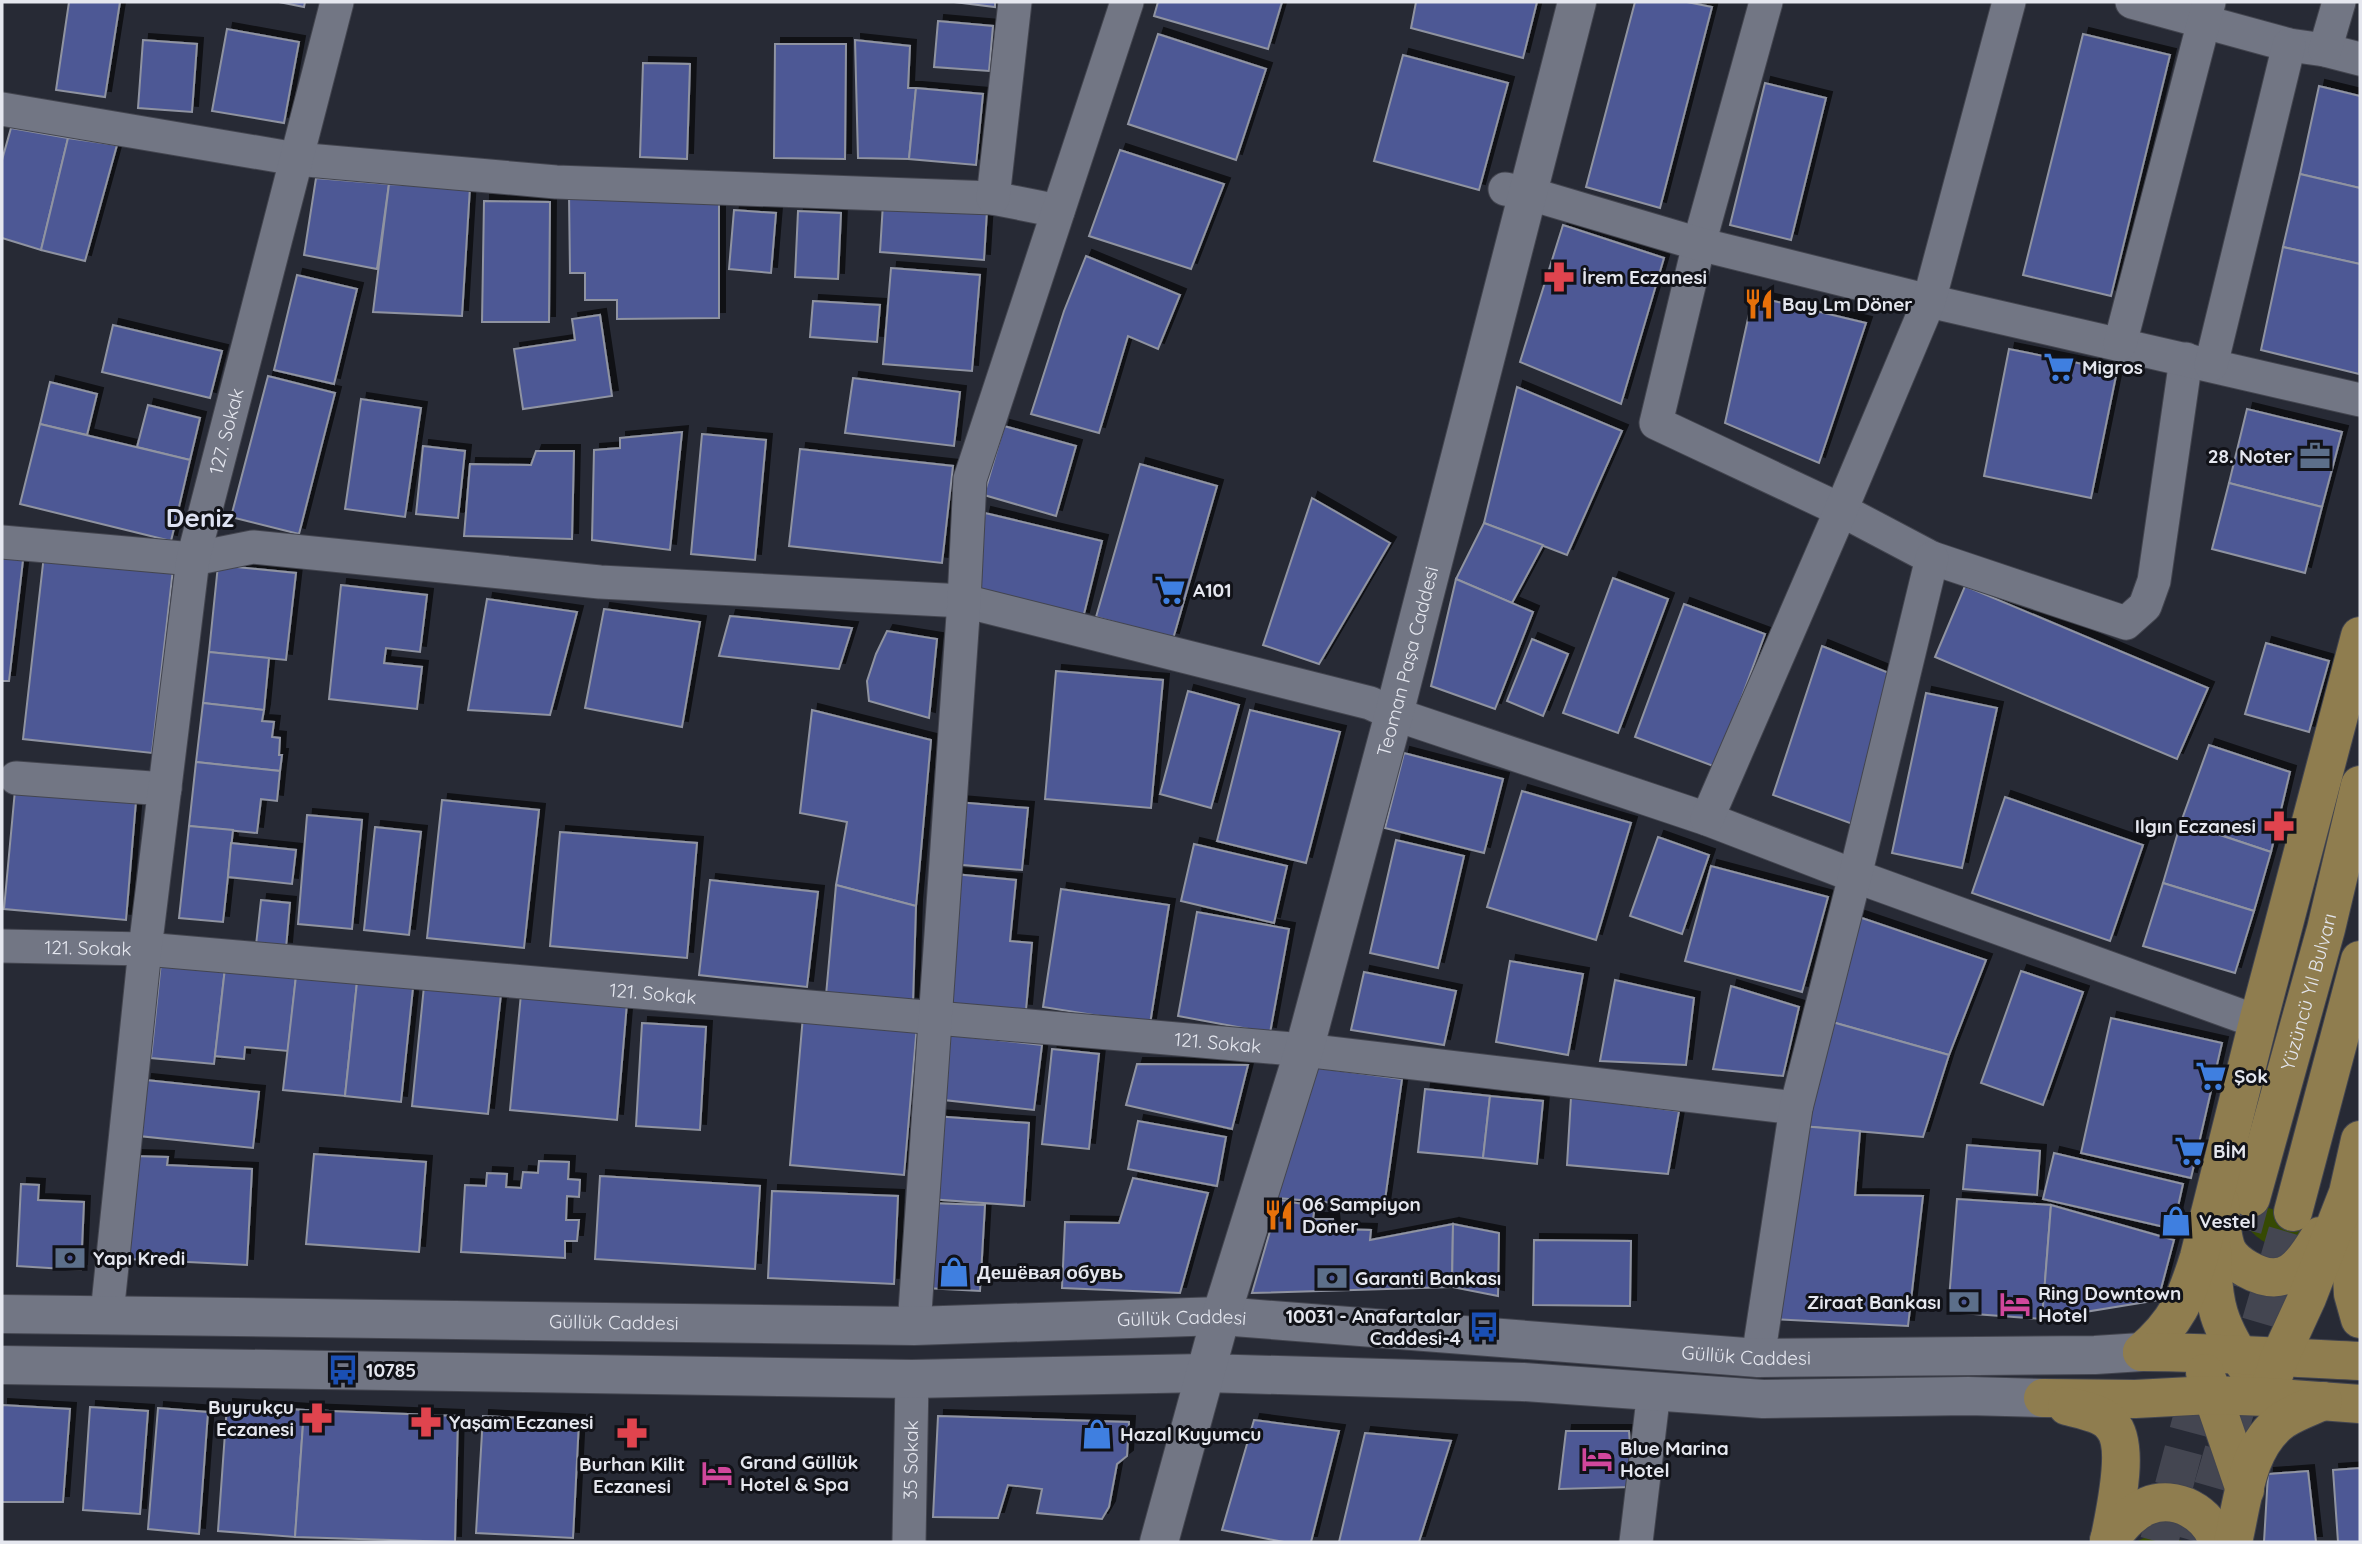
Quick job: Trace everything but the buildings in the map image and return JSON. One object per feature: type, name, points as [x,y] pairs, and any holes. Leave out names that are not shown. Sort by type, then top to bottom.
[{"type":"main road","name":"Teoman Paşa Caddesi","points":[[1159,1542],[1221,1316],[1304,1050],[1394,714],[1516,191],[1577,2]]},
{"type":"main road","points":[[2245,1490],[2211,1395],[2157,1339],[2176,1315],[2187,1295],[2360,636]]},
{"type":"main road","name":"Yüzüncü Yıl Bulvarı","points":[[2251,1198],[2326,929],[2360,785]]},
{"type":"main road","points":[[2293,1212],[2360,960]]},
{"type":"main road","points":[[2267,1397],[2279,1359],[2307,1298],[2348,1193],[2360,1140]]},
{"type":"main road","points":[[2213,1198],[2228,1252],[2241,1265],[2266,1277],[2291,1273],[2303,1263],[2348,1193]]},
{"type":"main road","points":[[2348,1193],[2353,1294],[2360,1319]]},
{"type":"main road","points":[[2213,1198],[2214,1302],[2226,1334],[2267,1397]]},
{"type":"main road","name":"Güllük Caddesi","points":[[2,1314],[914,1326],[1221,1316],[1758,1358],[2169,1352],[2237,1353],[2279,1359],[2360,1361]]},
{"type":"main road","points":[[2119,1493],[2143,1442],[2153,1398],[2169,1352]]},
{"type":"main road","points":[[2,1365],[912,1379],[1205,1373],[1523,1382],[1763,1399],[1968,1396],[2153,1398],[2211,1395],[2360,1404]]},
{"type":"main road","points":[[2043,1398],[2091,1413],[2112,1425],[2119,1437],[2119,1493],[2109,1541]]},
{"type":"main road","points":[[2233,1542],[2254,1459],[2264,1437],[2283,1420],[2322,1401]]},
{"type":"main road","points":[[2109,1541],[2127,1518],[2144,1507],[2159,1502],[2180,1504],[2198,1513],[2208,1522],[2218,1542]]},
{"type":"street","name":"127. Sokak","points":[[107,1314],[145,949],[193,559],[337,2]]},
{"type":"street","points":[[993,198],[1015,2]]},
{"type":"street","points":[[914,1326],[970,479],[1127,2]]},
{"type":"street","points":[[1766,2],[1699,244],[1656,423],[1841,510],[1932,558],[2126,623],[2145,606],[2154,581],[2199,362],[2289,45]]},
{"type":"street","points":[[1707,819],[1929,301],[2009,2]]},
{"type":"street","points":[[2133,2],[2207,12],[2289,45],[2360,59]]},
{"type":"street","points":[[2325,50],[2339,2]]},
{"type":"street","points":[[2120,344],[2207,12]]},
{"type":"street","points":[[2,109],[296,159],[556,182],[993,198],[1058,211]]},
{"type":"street","points":[[1516,191],[1699,244],[1929,301],[2360,400]]},
{"type":"street","points":[[2,542],[193,559],[253,547],[600,582],[964,601],[1370,703],[1394,714],[1707,819],[2258,1022]]},
{"type":"street","points":[[1758,1358],[1796,1108],[1856,876],[1932,558]]},
{"type":"street","points":[[16,779],[165,789]]},
{"type":"street","name":"121. Sokak","points":[[2,946],[145,949],[1304,1050],[1796,1108]]},
{"type":"street","name":"35 Sokak","points":[[909,1542],[912,1379]]},
{"type":"street","points":[[1636,1542],[1654,1391]]},
{"type":"green space","points":[[2242,1200],[2312,1221],[2288,1246],[2266,1243],[2240,1218]]},
{"type":"green space","points":[[2148,1536],[2171,1536],[2184,1542],[2136,1542]]},
{"type":"tunnel","points":[[2228,1284],[2251,1198]]},
{"type":"tunnel","points":[[2197,1542],[2293,1212]]},
{"type":"tunnel","points":[[2159,1542],[2206,1365]]},
{"type":"place","name":"İrem Eczanesi","points":[[1559,277]]},
{"type":"place","name":"Bay Lm Döner","points":[[1759,304]]},
{"type":"place","name":"Migros","points":[[2059,367]]},
{"type":"place","name":"28. Noter","points":[[2315,456]]},
{"type":"place","name":"A101","points":[[1170,590]]},
{"type":"place","name":"Ilgın Eczanesi","points":[[2279,826]]},
{"type":"place","name":"Şok","points":[[2211,1076]]},
{"type":"place","name":"BİM","points":[[2190,1151]]},
{"type":"place","name":"06 Sampiyon Doner","points":[[1279,1215]]},
{"type":"place","name":"Vestel","points":[[2176,1221]]},
{"type":"place","name":"Yapı Kredi","points":[[70,1258]]},
{"type":"place","name":"Дешёвая обувь","points":[[954,1272]]},
{"type":"place","name":"Garanti Bankası","points":[[1332,1278]]},
{"type":"place","name":"Ziraat Bankası","points":[[1964,1302]]},
{"type":"place","name":"Ring Downtown Hotel","points":[[2015,1304]]},
{"type":"place","name":"10031 - Anafartalar Caddesi-4","points":[[1484,1327]]},
{"type":"place","name":"10785","points":[[343,1370]]},
{"type":"place","name":"Buyrukçu Eczanesi","points":[[317,1418]]},
{"type":"place","name":"Yaşam Eczanesi","points":[[426,1422]]},
{"type":"place","name":"Burhan Kilit Eczanesi","points":[[632,1433]]},
{"type":"place","name":"Hazal Kuyumcu","points":[[1097,1434]]},
{"type":"place","name":"Blue Marina Hotel","points":[[1597,1459]]},
{"type":"place","name":"Grand Güllük Hotel & Spa","points":[[717,1473]]},
{"type":"district","name":"Deniz","points":[[200,518]]}]
